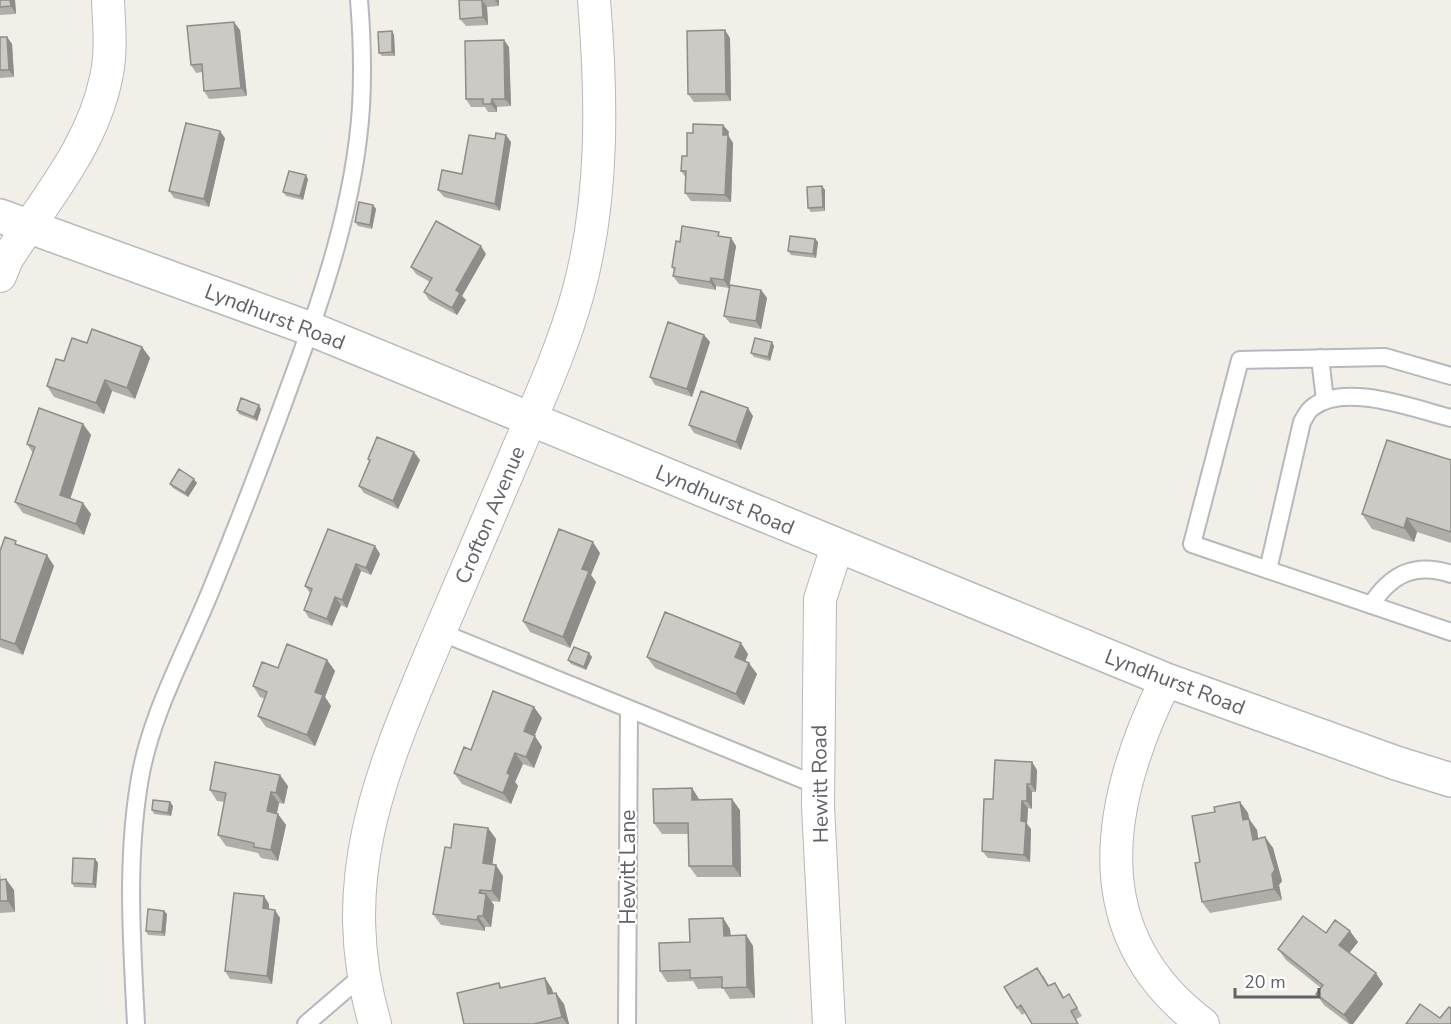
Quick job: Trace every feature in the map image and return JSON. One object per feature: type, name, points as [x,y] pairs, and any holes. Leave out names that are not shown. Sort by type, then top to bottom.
[{"type":"main road","name":"Lyndhurst Road","points":[[0,216],[311,329],[837,547],[1166,680],[1375,756],[1451,780]]},
{"type":"street","points":[[0,276],[7,258],[78,151],[96,116],[106,78],[110,47],[108,0]]},
{"type":"street","name":"Crofton Avenue","points":[[375,1024],[363,975],[358,907],[365,841],[377,788],[440,632],[558,356],[578,292],[595,212],[599,135],[598,49],[594,0]]},
{"type":"street","name":"Hewitt Road","points":[[829,1024],[819,786],[820,599],[837,547]]},
{"type":"street","points":[[1166,680],[1147,717],[1127,776],[1118,826],[1115,874],[1121,910],[1137,951],[1156,981],[1181,1008],[1203,1024]]},
{"type":"lane","points":[[136,1024],[129,895],[139,783],[153,728],[253,487],[311,329],[335,248],[353,166],[361,108],[362,44],[359,0]]},
{"type":"lane","points":[[1451,376],[1385,357],[1240,360],[1192,544],[1451,632]]},
{"type":"lane","points":[[1320,358],[1325,400]]},
{"type":"lane","points":[[1268,570],[1302,422],[1311,408],[1325,400],[1366,396],[1451,418]]},
{"type":"lane","points":[[1371,605],[1391,579],[1414,570],[1435,569],[1451,574]]},
{"type":"lane","points":[[440,632],[819,786]]},
{"type":"lane","name":"Hewitt Lane","points":[[627,1024],[629,709]]},
{"type":"lane","points":[[306,1024],[363,975]]},
{"type":"building","points":[[0,0],[10,0],[11,6],[0,7]]},
{"type":"building","points":[[459,0],[482,0],[483,17],[460,19]]},
{"type":"building","points":[[234,22],[241,88],[204,91],[202,64],[191,65],[187,26]]},
{"type":"building","points":[[725,30],[726,94],[688,94],[687,31]]},
{"type":"building","points":[[392,31],[392,52],[379,53],[378,32]]},
{"type":"building","points":[[0,37],[7,37],[9,70],[0,70]]},
{"type":"building","points":[[504,40],[505,99],[492,99],[491,104],[483,104],[483,99],[466,99],[465,41]]},
{"type":"building","points":[[186,123],[220,131],[204,199],[169,191]]},
{"type":"building","points":[[693,124],[723,125],[723,135],[728,135],[725,195],[685,193],[686,171],[681,171],[682,156],[687,156],[687,133],[693,133]]},
{"type":"building","points":[[496,133],[506,135],[495,204],[438,190],[442,170],[462,174],[469,135],[495,139]]},
{"type":"building","points":[[289,171],[306,175],[300,196],[283,192]]},
{"type":"building","points":[[822,186],[823,207],[808,208],[807,187]]},
{"type":"building","points":[[359,202],[373,205],[370,225],[355,222]]},
{"type":"building","points":[[436,221],[481,246],[456,290],[460,293],[452,308],[424,292],[432,278],[411,267]]},
{"type":"building","points":[[682,226],[719,232],[718,236],[731,238],[724,280],[711,278],[710,282],[673,276],[676,241],[680,242]]},
{"type":"building","points":[[790,236],[815,239],[813,254],[788,251]]},
{"type":"building","points":[[730,285],[761,290],[756,321],[724,316]]},
{"type":"building","points":[[668,322],[704,335],[687,389],[650,377]]},
{"type":"building","points":[[92,329],[142,347],[127,388],[105,380],[96,403],[47,386],[56,359],[64,361],[72,338],[87,343]]},
{"type":"building","points":[[755,338],[772,342],[768,357],[751,353]]},
{"type":"building","points":[[701,391],[748,408],[736,442],[689,425]]},
{"type":"building","points":[[241,398],[259,405],[254,417],[237,410]]},
{"type":"building","points":[[39,408],[83,424],[60,495],[83,503],[76,524],[15,502],[35,447],[27,444]]},
{"type":"building","points":[[377,437],[414,452],[393,501],[359,486]]},
{"type":"building","points":[[1387,440],[1451,460],[1451,532],[1407,518],[1404,528],[1362,514]]},
{"type":"building","points":[[179,469],[194,479],[185,493],[170,484]]},
{"type":"building","points":[[328,529],[375,546],[366,568],[356,564],[342,600],[335,597],[327,619],[304,610],[312,589],[305,586]]},
{"type":"building","points":[[559,529],[593,542],[582,569],[589,571],[563,637],[523,621]]},
{"type":"building","points":[[5,537],[16,541],[15,544],[47,555],[15,644],[0,639],[0,551]]},
{"type":"building","points":[[665,612],[741,643],[735,657],[749,663],[736,694],[647,657]]},
{"type":"building","points":[[287,644],[327,660],[315,692],[323,695],[307,735],[258,716],[267,692],[253,686],[262,662],[278,668]]},
{"type":"building","points":[[574,647],[589,653],[584,667],[568,660]]},
{"type":"building","points":[[493,691],[534,707],[524,731],[535,736],[526,757],[515,753],[507,773],[510,775],[503,793],[454,773],[464,747],[471,750]]},
{"type":"building","points":[[995,760],[1032,762],[1031,784],[1027,784],[1027,801],[1022,801],[1021,821],[1026,822],[1024,855],[982,851],[984,799],[993,799]]},
{"type":"building","points":[[215,762],[280,775],[276,793],[271,792],[267,811],[278,814],[271,850],[254,847],[254,843],[218,835],[226,793],[210,790]]},
{"type":"building","points":[[692,788],[692,800],[732,799],[733,866],[689,866],[688,823],[654,823],[653,789]]},
{"type":"building","points":[[153,800],[170,802],[168,813],[152,810]]},
{"type":"building","points":[[1240,802],[1243,820],[1249,819],[1253,840],[1265,837],[1275,870],[1272,874],[1274,889],[1202,902],[1195,863],[1200,862],[1192,816],[1215,812],[1214,807]]},
{"type":"building","points":[[454,824],[488,828],[483,863],[496,865],[492,891],[480,890],[479,893],[486,894],[483,916],[478,916],[477,920],[433,914],[445,847],[451,848]]},
{"type":"building","points":[[73,858],[95,859],[93,884],[72,883]]},
{"type":"building","points":[[6,879],[8,901],[0,901],[0,880]]},
{"type":"building","points":[[234,893],[264,896],[263,908],[275,910],[267,976],[225,971]]},
{"type":"building","points":[[148,909],[164,911],[162,932],[146,931]]},
{"type":"building","points":[[1303,916],[1326,933],[1335,920],[1350,931],[1339,945],[1376,973],[1344,1015],[1316,994],[1323,985],[1278,949]]},
{"type":"building","points":[[723,918],[724,936],[746,935],[747,987],[722,988],[722,977],[690,978],[690,970],[660,971],[659,943],[690,942],[689,919]]},
{"type":"building","points":[[1037,968],[1048,986],[1055,983],[1063,998],[1069,994],[1077,1008],[1071,1011],[1078,1024],[1032,1024],[1021,1005],[1017,1008],[1004,987]]},
{"type":"building","points":[[545,978],[548,994],[556,993],[562,1017],[534,1024],[464,1024],[457,993],[499,983],[500,988]]},
{"type":"building","points":[[1420,1004],[1440,1018],[1449,1007],[1451,1008],[1451,1024],[1406,1024]]}]
